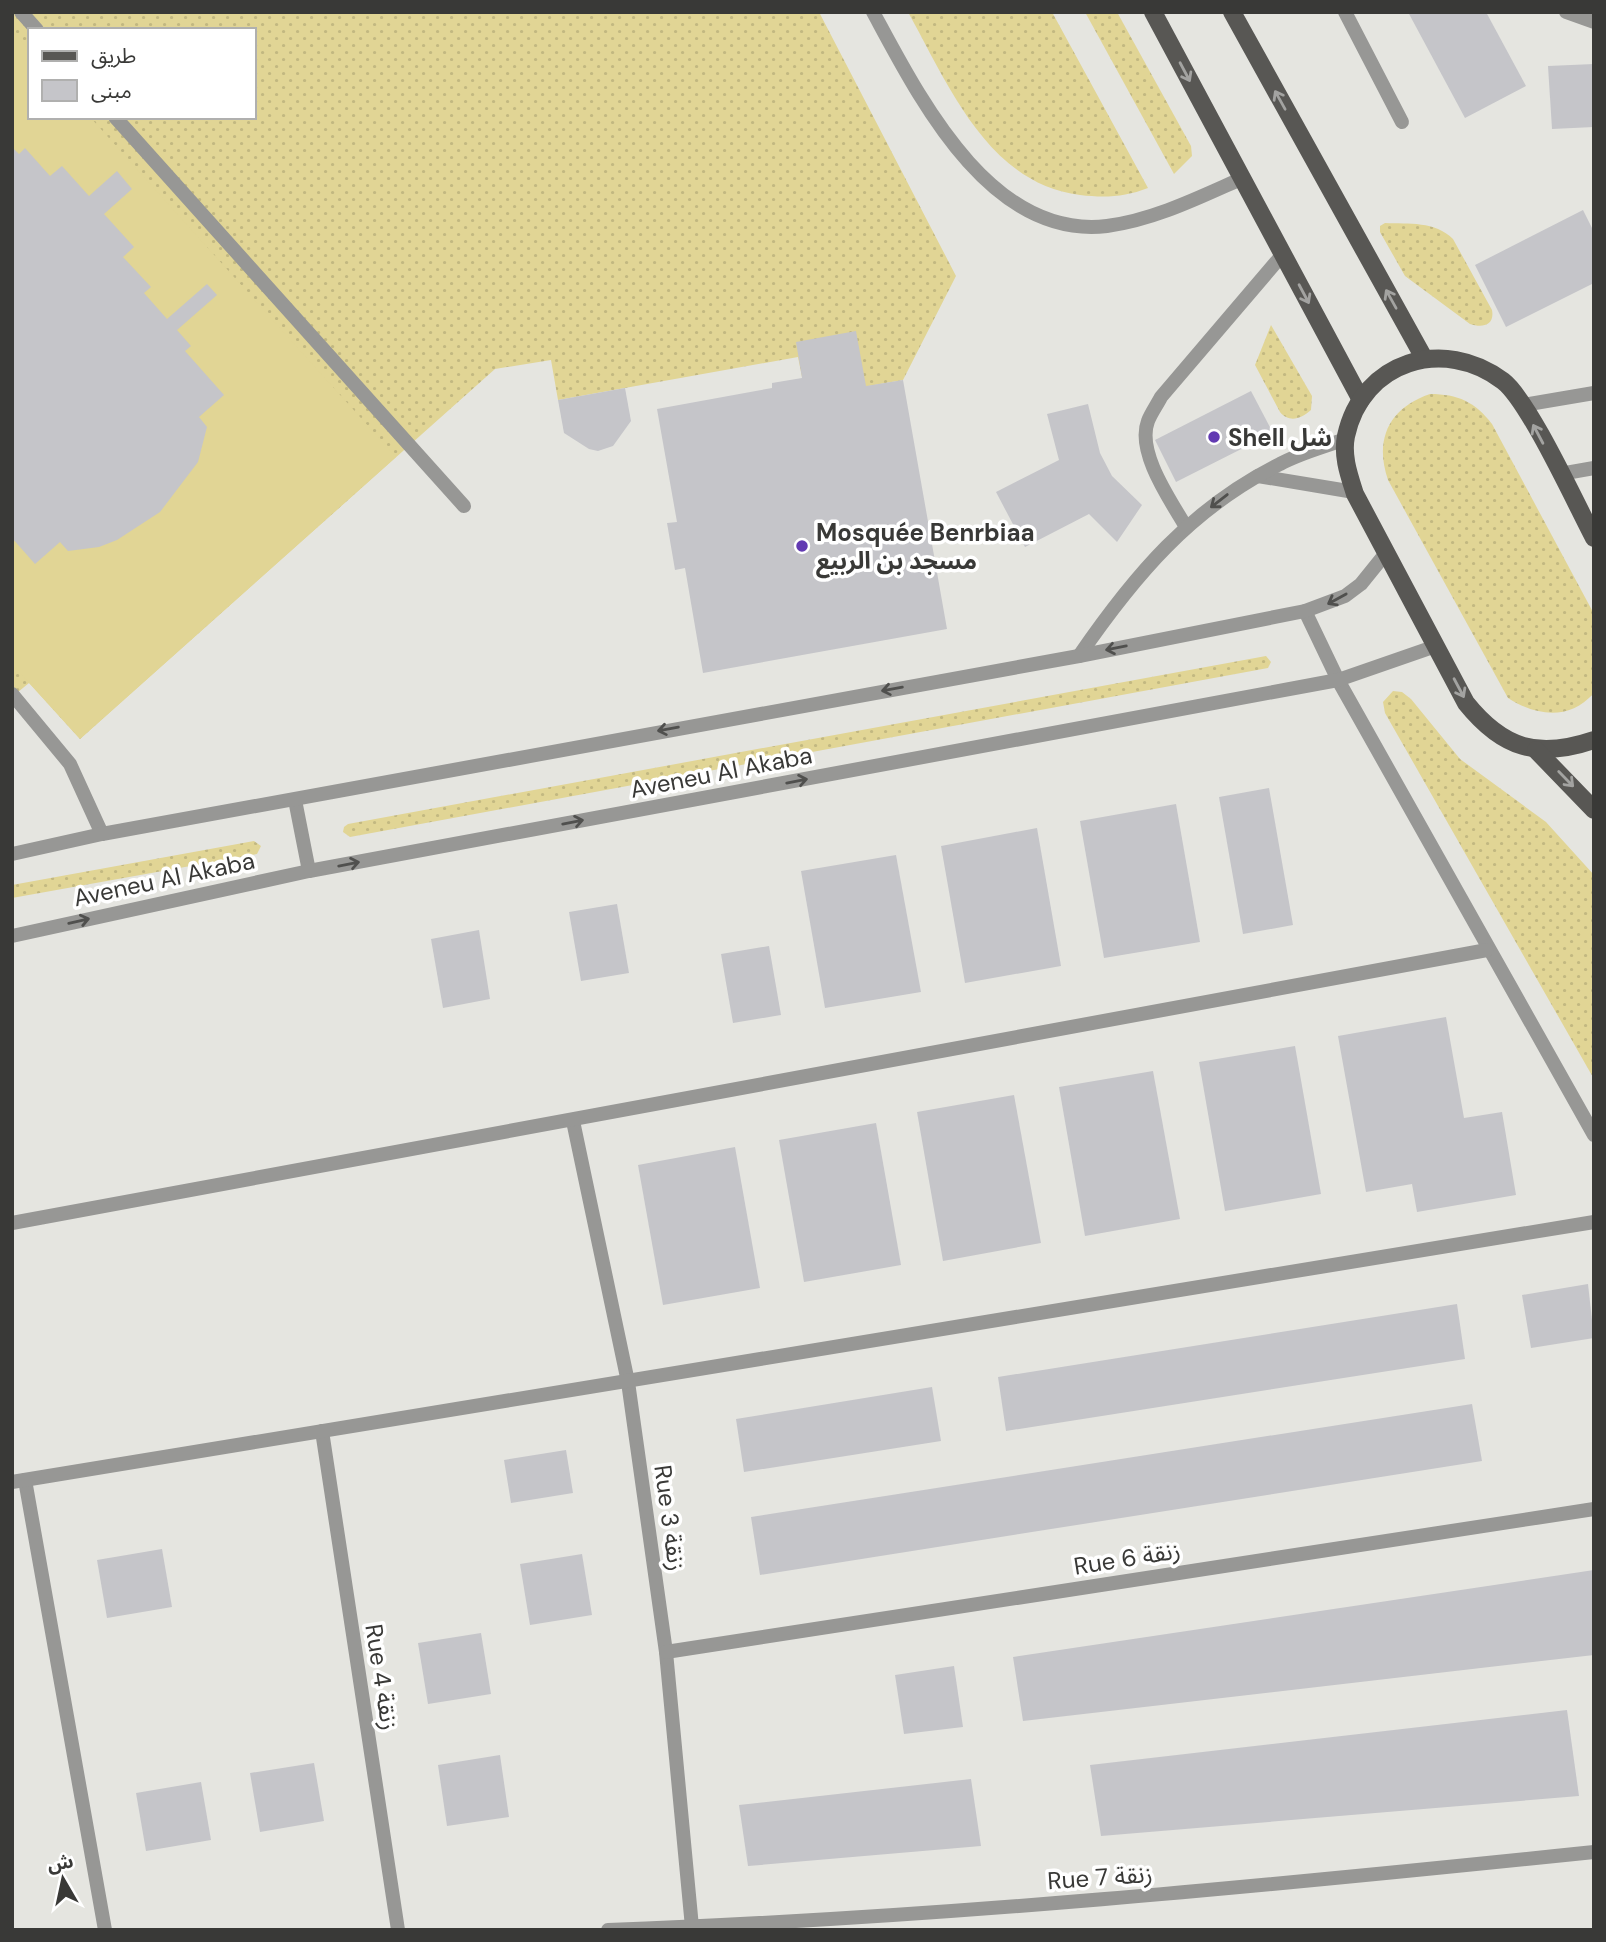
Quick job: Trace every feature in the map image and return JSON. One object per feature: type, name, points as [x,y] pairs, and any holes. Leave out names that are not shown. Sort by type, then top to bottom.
[{"type":"main road","points":[[1153,12],[1361,400]]},
{"type":"main road","points":[[1232,12],[1424,358]]},
{"type":"main road","points":[[1594,538],[1522,405],[1506,383],[1482,366],[1453,358],[1424,358],[1395,368],[1372,386],[1354,410],[1345,439],[1346,468],[1354,492],[1466,703],[1483,724],[1508,741],[1536,750],[1566,749],[1594,740]]},
{"type":"main road","points":[[1536,750],[1594,810]]},
{"type":"street","points":[[21,12],[35,28]]},
{"type":"street","points":[[873,12],[944,132],[976,173],[1021,207],[1062,223],[1106,226],[1150,215],[1243,178]]},
{"type":"street","points":[[1345,12],[1402,122]]},
{"type":"street","points":[[1566,12],[1594,22]]},
{"type":"street","points":[[117,119],[464,506]]},
{"type":"street","points":[[1186,527],[1153,468],[1146,440],[1147,423],[1161,397],[1283,254]]},
{"type":"street","points":[[1522,405],[1594,393]]},
{"type":"street","points":[[1079,656],[1111,609],[1169,540],[1258,476],[1282,463],[1345,439]]},
{"type":"street","points":[[1560,474],[1594,468]]},
{"type":"street","points":[[1258,476],[1354,492]]},
{"type":"street","name":"Aveneu Al Akaba","points":[[12,854],[102,834],[650,732],[1079,656],[1305,611],[1345,596],[1368,577],[1386,553]]},
{"type":"street","points":[[1305,611],[1338,680],[1487,950],[1594,1135]]},
{"type":"street","name":"Aveneu Al Akaba","points":[[12,936],[309,871],[1338,680],[1436,646]]},
{"type":"street","points":[[12,694],[70,764],[102,834]]},
{"type":"street","points":[[295,800],[309,871]]},
{"type":"street","points":[[12,1223],[1487,950]]},
{"type":"street","name":"Rue 3 زنقة","points":[[573,1121],[628,1382],[666,1651],[692,1927]]},
{"type":"street","points":[[106,1930],[18,1481],[1594,1222]]},
{"type":"street","name":"Rue 4 زنقة","points":[[322,1431],[398,1930]]},
{"type":"street","name":"Rue 6 زنقة","points":[[666,1651],[1594,1508]]},
{"type":"street","name":"Rue 7 زنقة","points":[[608,1930],[692,1927],[1163,1895],[1594,1852]]},
{"type":"shaded area","points":[[12,12],[819,12],[956,276],[903,380],[806,397],[798,357],[558,400],[551,360],[495,369],[80,739],[29,683],[12,697]]},
{"type":"shaded area","points":[[908,12],[1052,12],[1148,188],[1115,196],[1080,195],[1048,187],[1020,172],[996,151],[974,126]]},
{"type":"shaded area","points":[[1085,12],[1117,12],[1191,146],[1192,156],[1174,174]]},
{"type":"shaded area","points":[[12,31],[28,49],[28,119],[92,119],[396,457],[80,739],[12,664]]},
{"type":"shaded area","points":[[1385,223],[1430,226],[1453,239],[1492,310],[1490,323],[1483,326],[1470,324],[1405,276],[1380,232],[1380,226]]},
{"type":"shaded area","points":[[1271,325],[1312,396],[1311,410],[1303,416],[1291,419],[1280,412],[1255,365]]},
{"type":"shaded area","points":[[1430,394],[1465,401],[1479,410],[1492,424],[1594,614],[1594,693],[1574,708],[1563,712],[1541,712],[1508,698],[1388,480],[1383,451],[1388,427],[1404,408]]},
{"type":"shaded area","points":[[1266,656],[1271,662],[1268,668],[350,837],[343,832],[348,824]]},
{"type":"shaded area","points":[[1393,691],[1402,692],[1411,699],[1460,759],[1546,822],[1594,875],[1594,1079],[1385,713],[1383,702]]},
{"type":"shaded area","points":[[254,841],[261,846],[257,854],[12,898],[12,885]]},
{"type":"building","points":[[1408,12],[1486,12],[1526,86],[1465,118]]},
{"type":"building","points":[[1594,64],[1594,127],[1552,129],[1548,66]]},
{"type":"building","points":[[12,147],[19,154],[25,148],[50,176],[62,166],[89,196],[117,171],[132,189],[104,214],[134,247],[123,257],[151,287],[144,293],[167,319],[207,284],[217,295],[177,330],[191,346],[185,351],[224,395],[199,417],[207,427],[198,462],[160,512],[117,540],[99,547],[68,551],[60,542],[35,564],[12,538]]},
{"type":"building","points":[[1583,210],[1594,232],[1594,283],[1506,327],[1475,265]]},
{"type":"building","name":"Mosquée Benrbiaa مسجد بن الربيع","points":[[856,331],[866,386],[903,380],[947,629],[703,673],[685,568],[675,570],[667,523],[677,522],[657,409],[772,388],[772,383],[802,378],[796,342]]},
{"type":"building","points":[[625,388],[631,421],[613,446],[598,451],[589,449],[564,433],[558,400]]},
{"type":"building","name":"Shell شل","points":[[1251,391],[1273,433],[1176,482],[1155,440]]},
{"type":"building","points":[[1088,404],[1100,453],[1112,476],[1142,505],[1117,542],[1089,514],[1025,547],[996,492],[1059,460],[1047,414]]},
{"type":"building","points":[[1269,788],[1293,925],[1243,934],[1219,797]]},
{"type":"building","points":[[1176,804],[1200,942],[1104,958],[1080,821]]},
{"type":"building","points":[[1037,828],[1061,966],[965,983],[941,846]]},
{"type":"building","points":[[896,855],[921,992],[825,1008],[801,871]]},
{"type":"building","points":[[617,904],[629,973],[581,981],[569,912]]},
{"type":"building","points":[[479,930],[490,999],[443,1008],[431,939]]},
{"type":"building","points":[[769,946],[781,1015],[733,1023],[721,954]]},
{"type":"building","points":[[1446,1017],[1464,1118],[1502,1112],[1516,1195],[1417,1212],[1412,1184],[1366,1192],[1338,1036]]},
{"type":"building","points":[[1295,1046],[1321,1194],[1225,1211],[1199,1062]]},
{"type":"building","points":[[1153,1071],[1180,1219],[1085,1236],[1059,1087]]},
{"type":"building","points":[[1014,1095],[1041,1243],[943,1261],[917,1112]]},
{"type":"building","points":[[876,1123],[901,1265],[804,1282],[779,1140]]},
{"type":"building","points":[[735,1147],[760,1288],[663,1305],[638,1165]]},
{"type":"building","points":[[1588,1284],[1594,1338],[1531,1348],[1522,1295]]},
{"type":"building","points":[[1457,1304],[1465,1359],[1006,1431],[998,1377]]},
{"type":"building","points":[[932,1387],[941,1441],[744,1472],[736,1419]]},
{"type":"building","points":[[1472,1404],[1482,1461],[760,1575],[751,1517]]},
{"type":"building","points":[[566,1450],[573,1493],[511,1503],[504,1460]]},
{"type":"building","points":[[162,1549],[172,1607],[107,1618],[97,1560]]},
{"type":"building","points":[[582,1554],[592,1615],[530,1625],[520,1564]]},
{"type":"building","points":[[1594,1570],[1594,1655],[1023,1721],[1013,1657]]},
{"type":"building","points":[[481,1633],[491,1694],[428,1704],[418,1643]]},
{"type":"building","points":[[954,1666],[963,1727],[904,1734],[895,1675]]},
{"type":"building","points":[[1567,1710],[1579,1796],[1101,1836],[1090,1765]]},
{"type":"building","points":[[500,1755],[509,1817],[447,1826],[438,1765]]},
{"type":"building","points":[[314,1763],[324,1821],[260,1832],[250,1773]]},
{"type":"building","points":[[971,1779],[981,1846],[748,1866],[739,1805]]},
{"type":"building","points":[[201,1782],[211,1840],[146,1851],[136,1793]]},
{"type":"place","name":"Shell شل","points":[[1214,437]]},
{"type":"place","name":"Mosquée Benrbiaa مسجد بن الربيع","points":[[802,546]]}]
